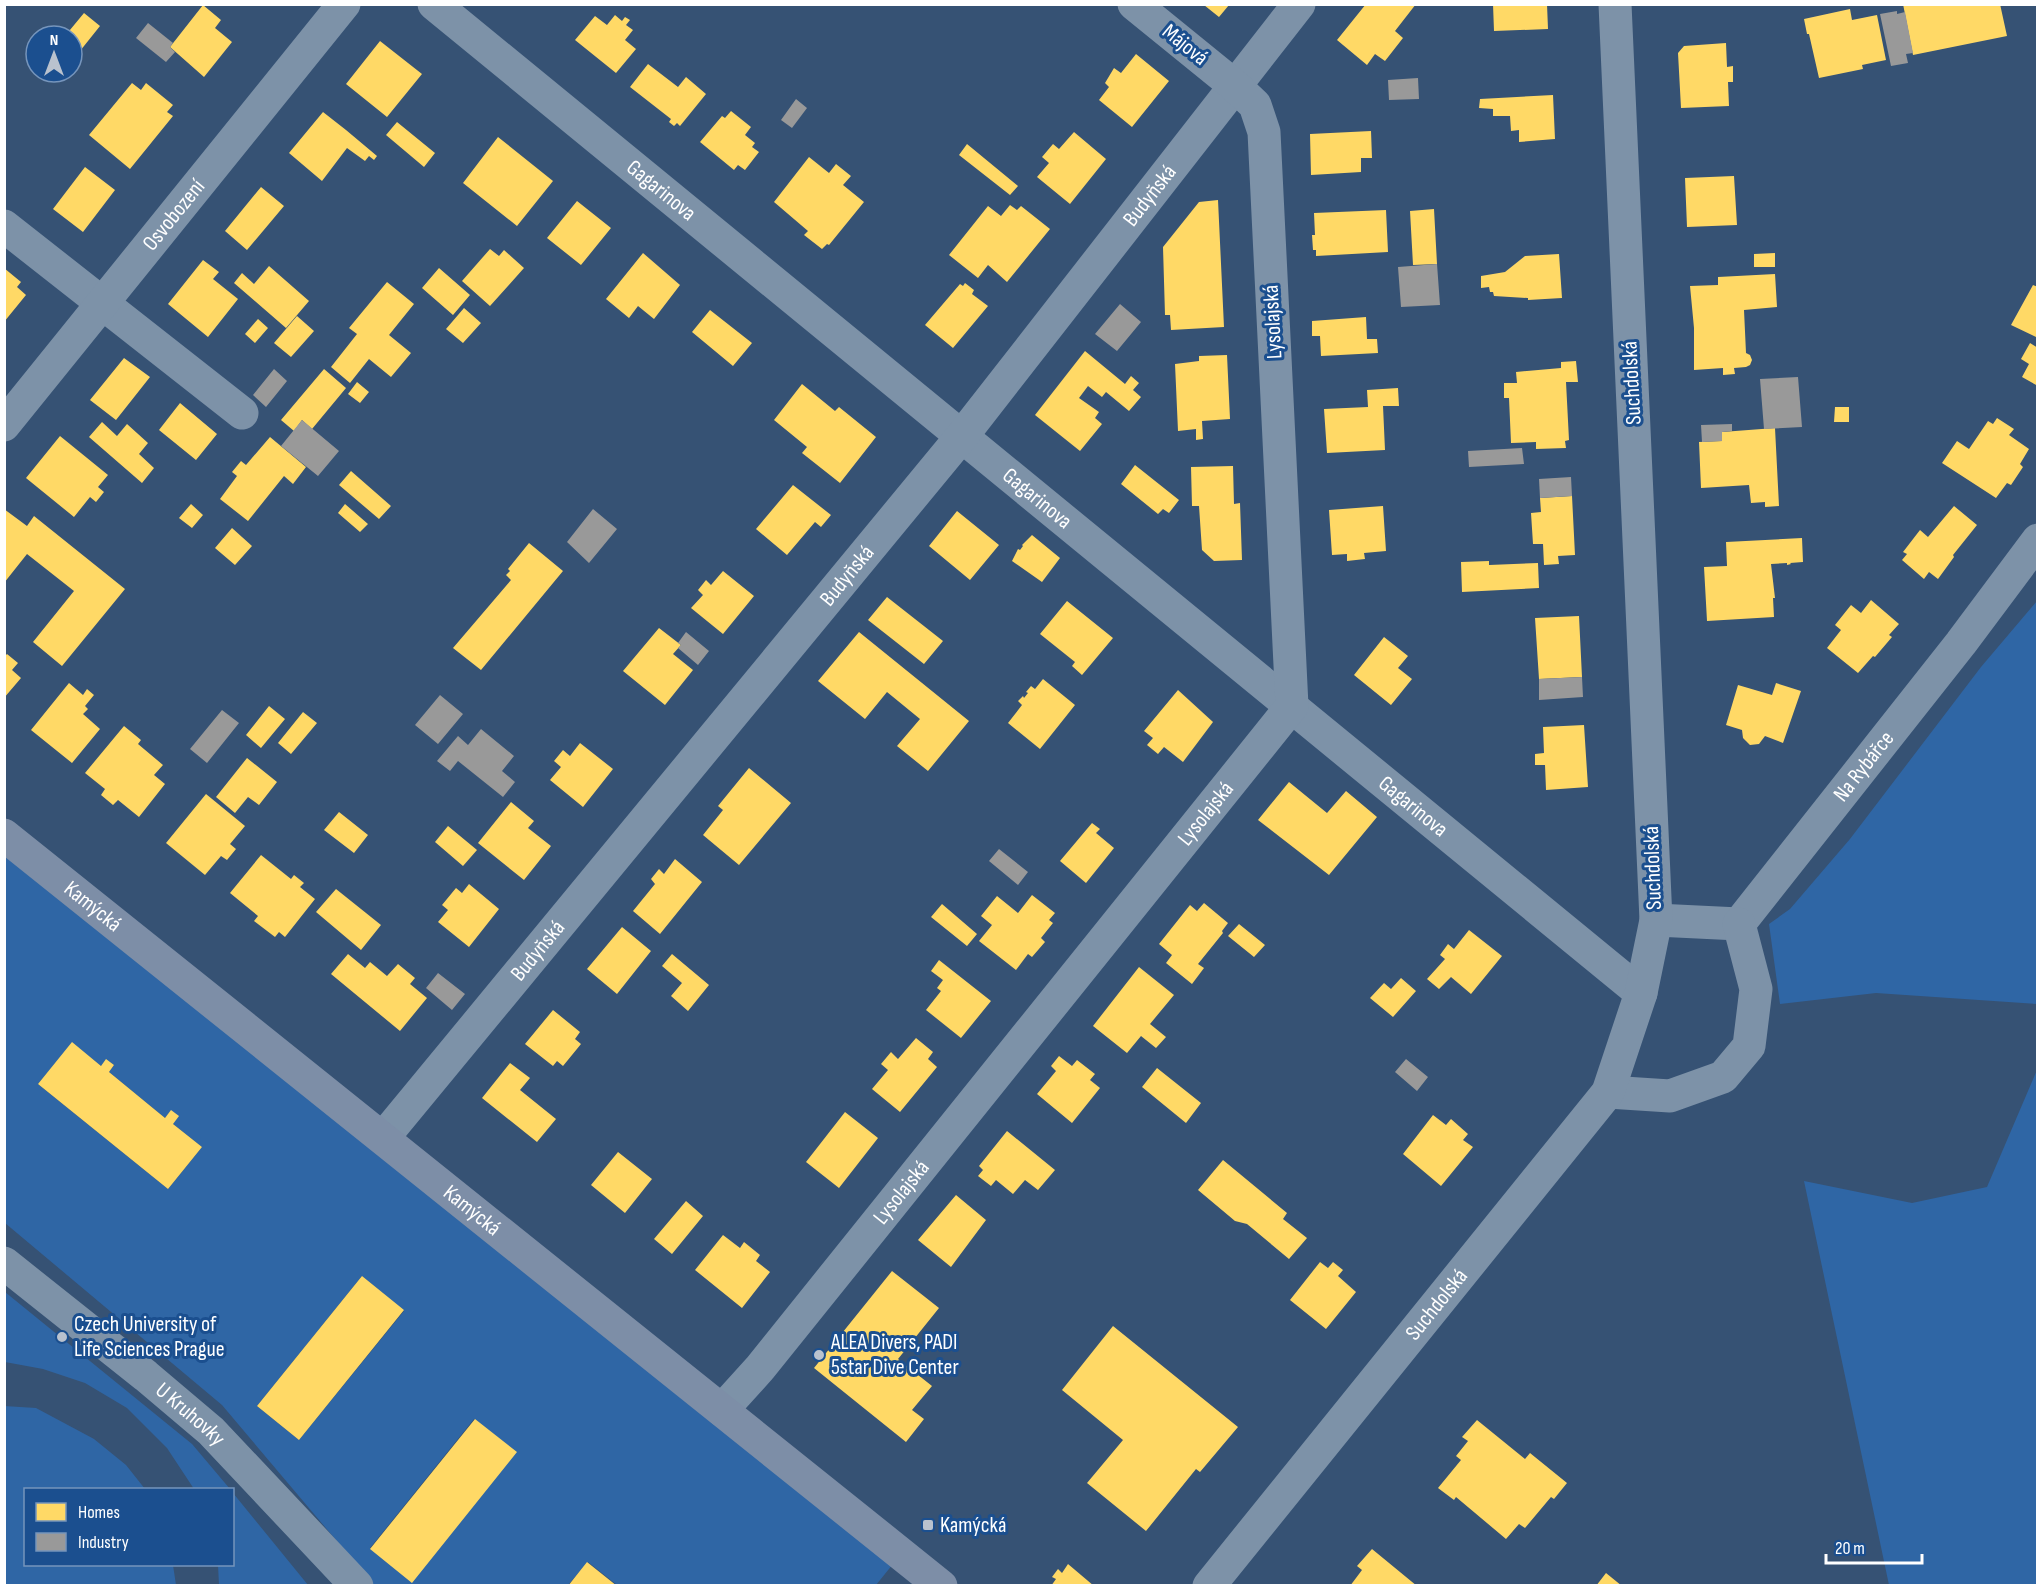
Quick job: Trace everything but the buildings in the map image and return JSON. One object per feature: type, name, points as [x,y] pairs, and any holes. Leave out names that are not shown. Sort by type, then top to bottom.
[{"type":"main road","name":"Kamýcká","points":[[4,835],[941,1586]]},
{"type":"street","name":"Osvobození","points":[[4,425],[344,4]]},
{"type":"street","name":"Gagarinova","points":[[434,4],[1641,993]]},
{"type":"street","name":"Májová","points":[[1134,4],[1235,86]]},
{"type":"street","name":"Budyňská","points":[[383,1138],[962,436],[1299,4]]},
{"type":"street","name":"Suchdolská","points":[[1209,1586],[1608,1092],[1641,993],[1656,920],[1620,6]]},
{"type":"street","name":"Lysolajská","points":[[722,1410],[760,1368],[1292,706],[1264,132],[1255,105],[1235,86]]},
{"type":"street","points":[[4,226],[242,413]]},
{"type":"street","name":"Na Rybářce","points":[[1739,924],[1961,643],[2037,540]]},
{"type":"street","points":[[1608,1092],[1670,1096],[1723,1077],[1749,1046],[1756,989],[1739,924],[1656,920]]},
{"type":"street","name":"U Kruhovky","points":[[4,1263],[211,1431],[357,1586]]},
{"type":"shaded area","points":[[2037,601],[2037,1004],[1876,993],[1780,1004],[1769,924],[1790,909],[1850,839],[1981,667]]},
{"type":"shaded area","points":[[4,843],[893,1564],[876,1585],[617,1585],[588,1562],[568,1585],[374,1585],[222,1405],[5,1223]],"holes":[[[72,1043],[101,1066],[106,1060],[114,1065],[109,1072],[165,1118],[171,1111],[173,1124],[202,1147],[168,1189],[38,1084]],[[362,1276],[404,1311],[299,1440],[257,1406]],[[474,1419],[516,1452],[370,1549]]]},
{"type":"shaded area","points":[[2037,1070],[2037,1585],[1889,1585],[1804,1181],[1912,1203],[1987,1187]]},
{"type":"shaded area","points":[[5,1292],[192,1444],[229,1488],[193,1488],[167,1448],[127,1408],[85,1383],[43,1369],[5,1362]]},
{"type":"shaded area","points":[[4,1406],[36,1408],[94,1439],[126,1465],[144,1488],[24,1488],[24,1566],[173,1566],[176,1585],[5,1585]]},
{"type":"shaded area","points":[[234,1494],[308,1585],[219,1585],[218,1566],[234,1566]]},
{"type":"place","name":"Czech University of Life Sciences Prague","points":[[62,1337]]},
{"type":"place","name":"ALEA Divers, PADI 5star Dive Center","points":[[819,1355]]},
{"type":"place","name":"Kamýcká","points":[[928,1525]]}]
